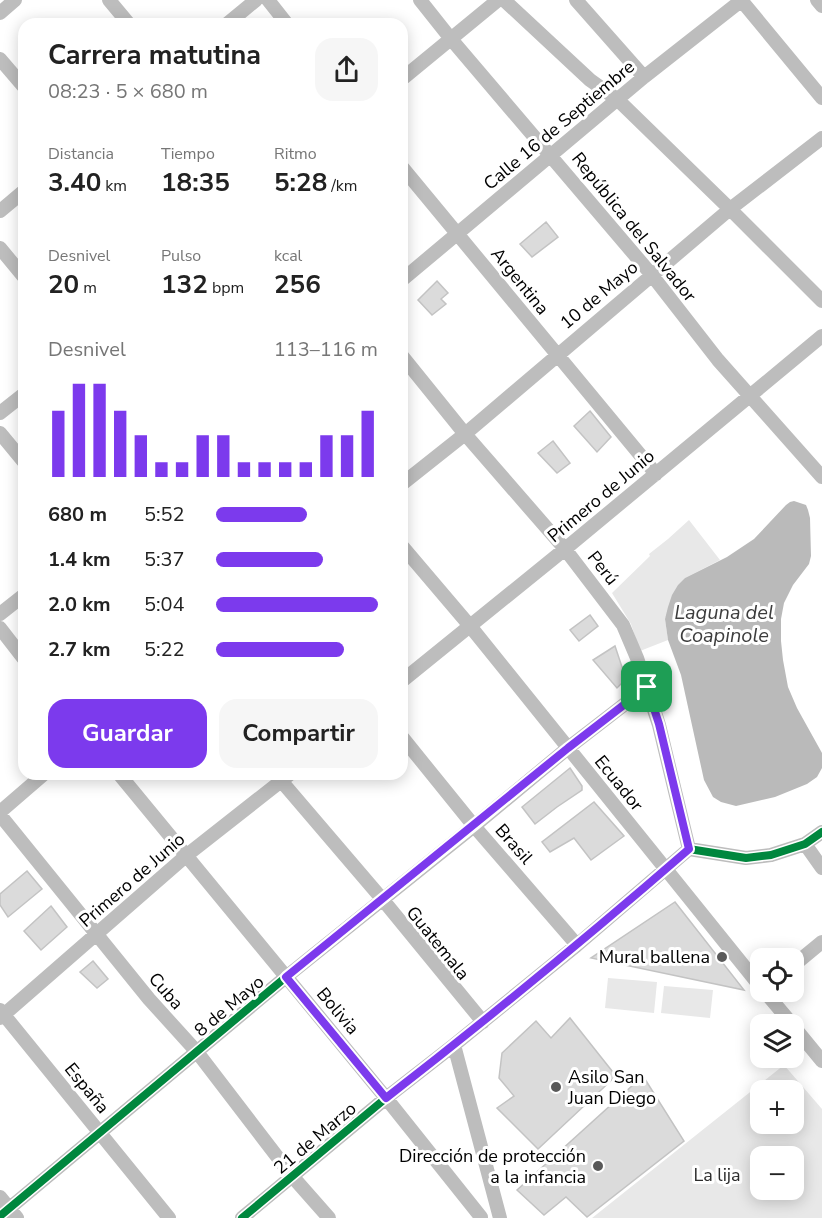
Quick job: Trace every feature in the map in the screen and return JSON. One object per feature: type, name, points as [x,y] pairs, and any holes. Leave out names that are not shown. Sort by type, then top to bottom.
[{"type":"street","points":[[0,13],[15,0]]},
{"type":"street","points":[[109,0],[124,18]]},
{"type":"street","points":[[234,18],[256,0]]},
{"type":"street","points":[[268,0],[282,18]]},
{"type":"street","name":"República del Salvador","points":[[420,0],[651,274],[718,360],[822,477]]},
{"type":"street","points":[[408,74],[498,0]]},
{"type":"street","points":[[504,0],[590,80],[618,100],[822,301]]},
{"type":"street","points":[[576,0],[644,77]]},
{"type":"street","points":[[741,0],[822,98]]},
{"type":"street","name":"Calle 16 de Septiembre","points":[[408,275],[644,77],[741,0]]},
{"type":"street","points":[[817,0],[822,6]]},
{"type":"street","points":[[0,59],[18,80]]},
{"type":"street","name":"10 de Mayo","points":[[408,479],[465,434],[651,274],[822,138]]},
{"type":"street","name":"Argentina","points":[[408,174],[656,474]]},
{"type":"street","points":[[0,211],[18,195]]},
{"type":"street","points":[[0,248],[18,270]]},
{"type":"street","name":"Primero de Junio","points":[[408,676],[822,336]]},
{"type":"street","name":"Perú","points":[[408,364],[565,549],[623,625],[659,724],[689,849]]},
{"type":"street","points":[[0,413],[18,399]]},
{"type":"street","points":[[0,433],[18,455]]},
{"type":"street","name":"Ecuador","points":[[408,553],[470,626],[750,974]]},
{"type":"street","points":[[0,614],[18,600]]},
{"type":"street","points":[[0,628],[18,651]]},
{"type":"street","name":"8 de Mayo","points":[[9,1214],[100,1132],[286,977],[568,748],[647,687]]},
{"type":"street","name":"Brasil","points":[[408,744],[474,826],[577,945]]},
{"type":"street","points":[[0,814],[37,780]]},
{"type":"street","name":"Bolivia","points":[[124,780],[481,1217]]},
{"type":"street","name":"Primero de Junio","points":[[1,1014],[278,780]]},
{"type":"street","name":"Guatemala","points":[[286,780],[483,1022]]},
{"type":"street","name":"Cuba","points":[[0,814],[96,935],[197,1052],[292,1176],[329,1218]]},
{"type":"street","points":[[689,849],[746,858],[771,855],[805,844],[822,832]]},
{"type":"street","points":[[805,844],[822,868]]},
{"type":"street","name":"21 de Marzo","points":[[242,1218],[386,1098],[577,945],[689,849]]},
{"type":"street","points":[[804,957],[822,942]]},
{"type":"street","points":[[773,1002],[783,1014]]},
{"type":"street","name":"España","points":[[1,1014],[169,1218]]},
{"type":"street","points":[[804,1039],[822,1061]]},
{"type":"street","points":[[454,1045],[500,1218]]},
{"type":"street","points":[[0,1197],[9,1214]]},
{"type":"street","points":[[481,1217],[496,1204]]},
{"type":"green space","points":[[689,520],[720,560],[685,578],[665,619],[668,640],[640,651],[631,624],[612,593],[650,556],[649,554]]},
{"type":"green space","points":[[608,978],[657,982],[654,1013],[605,1008]]},
{"type":"green space","points":[[664,986],[713,990],[710,1018],[661,1013]]},
{"type":"green space","name":"La lija","points":[[780,1068],[787,1068],[797,1080],[765,1080]]},
{"type":"green space","name":"La lija","points":[[804,1088],[822,1109],[822,1218],[592,1218],[750,1092],[750,1134],[804,1134]]},
{"type":"water","name":"Laguna del Coapinole","points":[[794,501],[806,505],[808,510],[811,556],[809,564],[793,585],[784,603],[781,641],[788,687],[822,753],[822,768],[817,777],[807,784],[775,797],[736,806],[713,797],[704,780],[681,675],[668,640],[665,619],[672,595],[685,578],[727,557],[754,539],[786,505]]},
{"type":"building","points":[[546,222],[558,237],[532,257],[520,244]]},
{"type":"building","points":[[437,281],[448,293],[441,299],[446,304],[432,315],[418,300]]},
{"type":"building","points":[[590,411],[611,437],[597,452],[574,426]]},
{"type":"building","points":[[553,441],[570,463],[557,473],[538,453]]},
{"type":"building","points":[[590,615],[598,626],[579,641],[570,630]]},
{"type":"building","points":[[615,646],[623,670],[622,683],[617,688],[593,660]]},
{"type":"building","points":[[570,768],[582,786],[582,790],[535,824],[522,807]]},
{"type":"building","points":[[594,802],[624,836],[591,860],[574,838],[550,852],[542,842]]},
{"type":"building","points":[[27,871],[42,889],[8,917],[0,905],[0,894]]},
{"type":"building","points":[[675,902],[744,990],[591,958]]},
{"type":"building","points":[[51,906],[67,927],[41,950],[24,931]]},
{"type":"building","points":[[93,961],[108,979],[97,988],[80,972]]},
{"type":"building","name":"Asilo San Juan Diego","points":[[570,1018],[616,1076],[538,1149],[497,1108],[514,1096],[499,1078],[502,1053],[536,1021],[551,1038]]},
{"type":"building","name":"Dirección de protección a la infancia","points":[[643,1076],[684,1141],[587,1217],[566,1197],[544,1215],[517,1190]]},
{"type":"cycle path","points":[[0,1216],[286,977],[568,748],[647,687]]},
{"type":"cycle path","points":[[242,1218],[386,1098],[577,945],[689,849],[746,858],[771,855],[805,844],[822,832]]},
{"type":"place","name":"Mural ballena","points":[[722,957]]},
{"type":"place","name":"Asilo San Juan Diego","points":[[556,1087]]},
{"type":"place","name":"Dirección de protección a la infancia","points":[[598,1166]]},
{"type":"route","points":[[647,687],[659,724],[689,849],[577,945],[386,1098],[286,977],[568,748],[647,687]]}]
